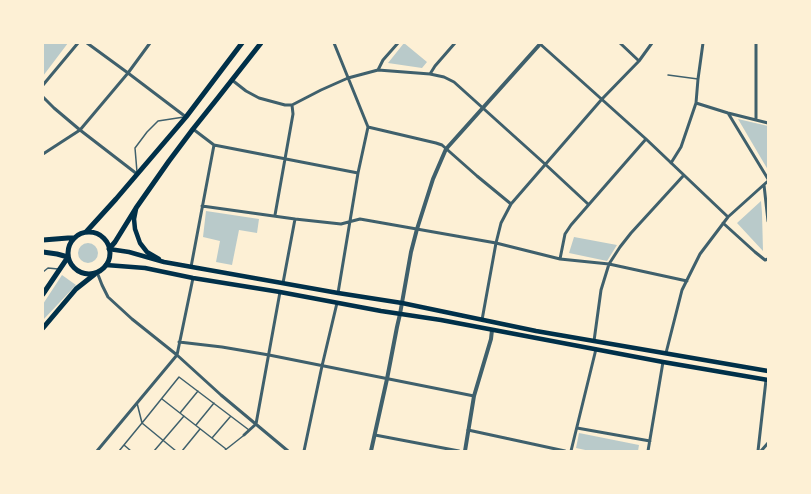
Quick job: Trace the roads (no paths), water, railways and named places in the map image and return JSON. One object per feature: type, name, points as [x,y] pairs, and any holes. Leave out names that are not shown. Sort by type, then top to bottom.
[{"type":"highway","points":[[86,232],[186,117],[242,43]]},
{"type":"highway","points":[[109,249],[136,208],[193,129],[261,43]]},
{"type":"highway","points":[[86,232],[98,234],[107,242],[109,249],[106,265],[102,270],[91,274],[79,272],[70,263],[68,257],[68,250],[74,238],[79,234],[86,232]]},
{"type":"highway","points":[[43,240],[74,238]]},
{"type":"highway","points":[[43,252],[68,257]]},
{"type":"highway","points":[[43,294],[68,257]]},
{"type":"highway","points":[[43,328],[76,289],[97,272]]},
{"type":"main road","points":[[136,208],[134,219],[135,229],[140,243],[147,252],[164,262]]},
{"type":"main road","points":[[109,249],[129,252],[164,262],[402,303],[536,331],[768,371]]},
{"type":"main road","points":[[106,265],[145,268],[193,278],[280,292],[767,380]]},
{"type":"street","points":[[43,85],[78,43]]},
{"type":"street","points":[[86,43],[186,117]]},
{"type":"street","points":[[43,154],[80,130],[128,73],[150,43]]},
{"type":"street","points":[[334,43],[368,127],[349,222],[338,293]]},
{"type":"street","points":[[378,70],[383,60],[398,43]]},
{"type":"street","points":[[430,74],[455,43]]},
{"type":"street","points":[[371,451],[387,379],[411,252],[433,179],[446,148],[540,43],[646,139],[728,217]]},
{"type":"street","points":[[620,43],[639,61]]},
{"type":"street","points":[[482,320],[496,243],[501,224],[511,204],[602,99],[639,61],[652,43]]},
{"type":"street","points":[[671,163],[681,147],[696,103],[703,43]]},
{"type":"street","points":[[756,43],[756,120]]},
{"type":"street","points":[[232,80],[246,91],[259,98],[285,105],[292,105],[348,78],[378,70],[430,74],[444,77],[454,82],[588,204]]},
{"type":"street","points":[[43,97],[80,130],[137,174]]},
{"type":"street","points":[[696,103],[728,113],[768,122]]},
{"type":"street","points":[[275,215],[293,114],[292,105]]},
{"type":"street","points":[[666,353],[682,290],[700,254],[728,217],[768,180],[728,113]]},
{"type":"street","points":[[368,127],[442,145],[511,204]]},
{"type":"street","points":[[193,129],[214,145],[358,173]]},
{"type":"street","points":[[560,259],[565,234],[588,204],[646,139]]},
{"type":"street","points":[[191,267],[214,145]]},
{"type":"street","points":[[594,341],[601,290],[609,264],[631,233],[684,175]]},
{"type":"street","points":[[764,185],[768,221]]},
{"type":"street","points":[[202,206],[341,224],[360,219],[496,243],[560,259],[609,264],[687,281]]},
{"type":"street","points":[[283,283],[296,219]]},
{"type":"street","points":[[723,223],[755,252],[766,260],[768,259]]},
{"type":"street","points":[[97,272],[108,297],[288,451]]},
{"type":"street","points":[[97,451],[177,356],[193,278]]},
{"type":"street","points":[[244,435],[256,424],[280,292]]},
{"type":"street","points":[[304,451],[337,303]]},
{"type":"street","points":[[465,451],[474,396],[491,339],[492,330]]},
{"type":"street","points":[[180,342],[269,355],[474,396]]},
{"type":"street","points":[[571,451],[596,349]]},
{"type":"street","points":[[648,451],[663,362]]},
{"type":"street","points":[[760,451],[767,380]]},
{"type":"street","points":[[577,428],[650,441]]},
{"type":"street","points":[[468,430],[565,451]]},
{"type":"street","points":[[375,435],[459,451]]},
{"type":"street","points":[[760,451],[768,443]]},
{"type":"lane","points":[[668,75],[698,79]]},
{"type":"lane","points":[[137,174],[135,148],[147,132],[158,121],[186,117]]},
{"type":"lane","points":[[43,272],[48,268],[60,269]]},
{"type":"lane","points":[[119,451],[180,377],[248,430]]},
{"type":"lane","points":[[180,413],[198,391]]},
{"type":"lane","points":[[161,399],[196,425],[225,450],[244,435]]},
{"type":"lane","points":[[137,403],[142,423],[176,451]]},
{"type":"lane","points":[[196,425],[214,403]]},
{"type":"lane","points":[[154,451],[184,416]]},
{"type":"lane","points":[[212,438],[231,416]]},
{"type":"lane","points":[[182,451],[200,429]]},
{"type":"lane","points":[[124,445],[131,451]]}]
